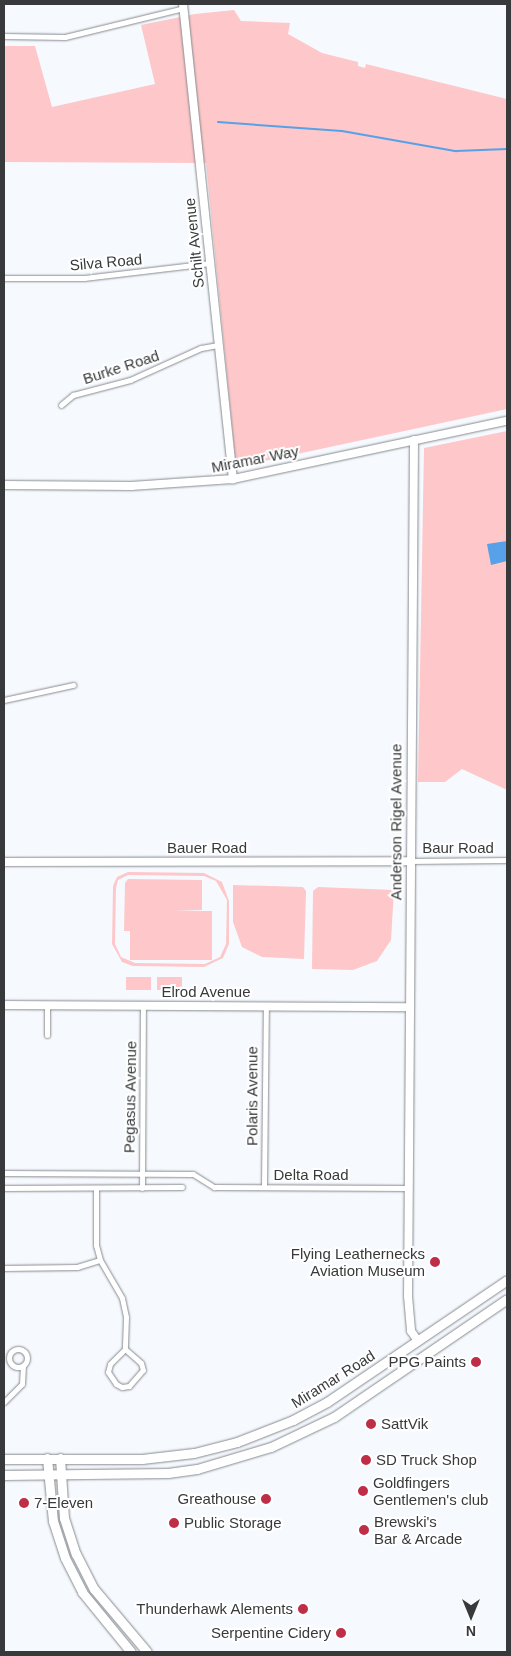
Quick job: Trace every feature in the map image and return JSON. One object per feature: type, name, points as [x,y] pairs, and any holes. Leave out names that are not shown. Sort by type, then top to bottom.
[{"type":"main road","name":"Miramar Road","points":[[4,1459],[167,1457],[237,1442],[293,1420],[327,1402],[507,1280]]},
{"type":"main road","name":"Miramar Road","points":[[4,1475],[168,1473],[197,1469],[271,1448],[334,1417],[507,1299]]},
{"type":"main road","points":[[47,1458],[53,1521],[82,1592],[132,1652]]},
{"type":"main road","points":[[60,1458],[64,1518],[88,1580],[147,1652]]},
{"type":"street","points":[[4,36],[65,37],[184,6]]},
{"type":"street","name":"Schilt Avenue","points":[[184,6],[233,479]]},
{"type":"street","name":"Silva Road","points":[[4,278],[84,278],[210,263]]},
{"type":"street","name":"Burke Road","points":[[61,405],[73,395],[130,380],[201,348],[218,345]]},
{"type":"street","name":"Miramar Way","points":[[4,485],[140,485],[233,479],[507,421]]},
{"type":"street","name":"Anderson Rigel Avenue","points":[[414,440],[407,1188],[408,1304],[411,1331],[418,1341]]},
{"type":"street","points":[[4,700],[72,685]]},
{"type":"street","name":"Baur Road","points":[[410,861],[507,860]]},
{"type":"street","name":"Bauer Road","points":[[4,862],[410,861]]},
{"type":"street","name":"Elrod Avenue","points":[[4,1005],[409,1007]]},
{"type":"street","points":[[47,1005],[47,1035]]},
{"type":"street","name":"Pegasus Avenue","points":[[142,1188],[143,1006]]},
{"type":"street","name":"Polaris Avenue","points":[[264,1187],[266,1006]]},
{"type":"street","points":[[4,1174],[142,1174]]},
{"type":"street","name":"Delta Road","points":[[142,1174],[193,1174],[214,1187],[407,1188]]},
{"type":"street","points":[[4,1188],[182,1187]]},
{"type":"street","points":[[96,1188],[96,1245],[100,1260],[122,1298],[126,1317],[125,1349],[110,1364],[108,1372],[116,1384],[122,1387],[129,1386],[143,1370],[142,1363],[125,1349]]},
{"type":"street","points":[[4,1268],[77,1268],[100,1260]]},
{"type":"street","points":[[4,1402],[22,1384],[23,1366]]},
{"type":"shaded area","points":[[234,10],[241,21],[290,23],[288,34],[322,53],[358,62],[358,66],[365,68],[366,64],[507,99],[507,409],[236,467],[206,163],[4,162],[4,46],[35,46],[52,107],[155,84],[141,25],[195,14]]},
{"type":"shaded area","points":[[507,431],[507,790],[462,769],[445,782],[418,782],[424,448]]},
{"type":"shaded area","points":[[128,872],[204,873],[222,882],[229,901],[229,944],[223,958],[204,967],[133,966],[122,962],[112,944],[113,886],[117,877]],"holes":[[[128,875],[204,876],[216,881],[227,900],[226,944],[220,957],[205,964],[135,963],[121,957],[115,944],[116,888],[118,880]]]},
{"type":"shaded area","points":[[128,879],[202,880],[202,910],[174,911],[212,911],[212,960],[130,960],[130,931],[124,931],[125,883]]},
{"type":"shaded area","points":[[233,885],[303,887],[306,891],[304,959],[262,957],[242,947],[233,922]]},
{"type":"shaded area","points":[[318,887],[394,890],[391,940],[377,961],[353,970],[312,969],[313,891]]},
{"type":"shaded area","points":[[126,977],[151,977],[151,990],[126,990]]},
{"type":"shaded area","points":[[157,977],[182,977],[182,990],[157,990]]},
{"type":"water","points":[[507,541],[507,561],[491,565],[487,544]]},
{"type":"waterway","points":[[218,122],[342,131],[456,151],[507,149]]},
{"type":"place","name":"Flying Leathernecks Aviation Museum","points":[[435,1262]]},
{"type":"place","name":"PPG Paints","points":[[476,1362]]},
{"type":"place","name":"SattVik","points":[[371,1424]]},
{"type":"place","name":"SD Truck Shop","points":[[366,1460]]},
{"type":"place","name":"Goldfingers Gentlemen's club","points":[[363,1491]]},
{"type":"place","name":"Greathouse","points":[[266,1499]]},
{"type":"place","name":"7-Eleven","points":[[24,1503]]},
{"type":"place","name":"Public Storage","points":[[174,1523]]},
{"type":"place","name":"Brewski's Bar & Arcade","points":[[364,1530]]},
{"type":"place","name":"Thunderhawk Alements","points":[[303,1609]]},
{"type":"place","name":"Serpentine Cidery","points":[[341,1633]]}]
